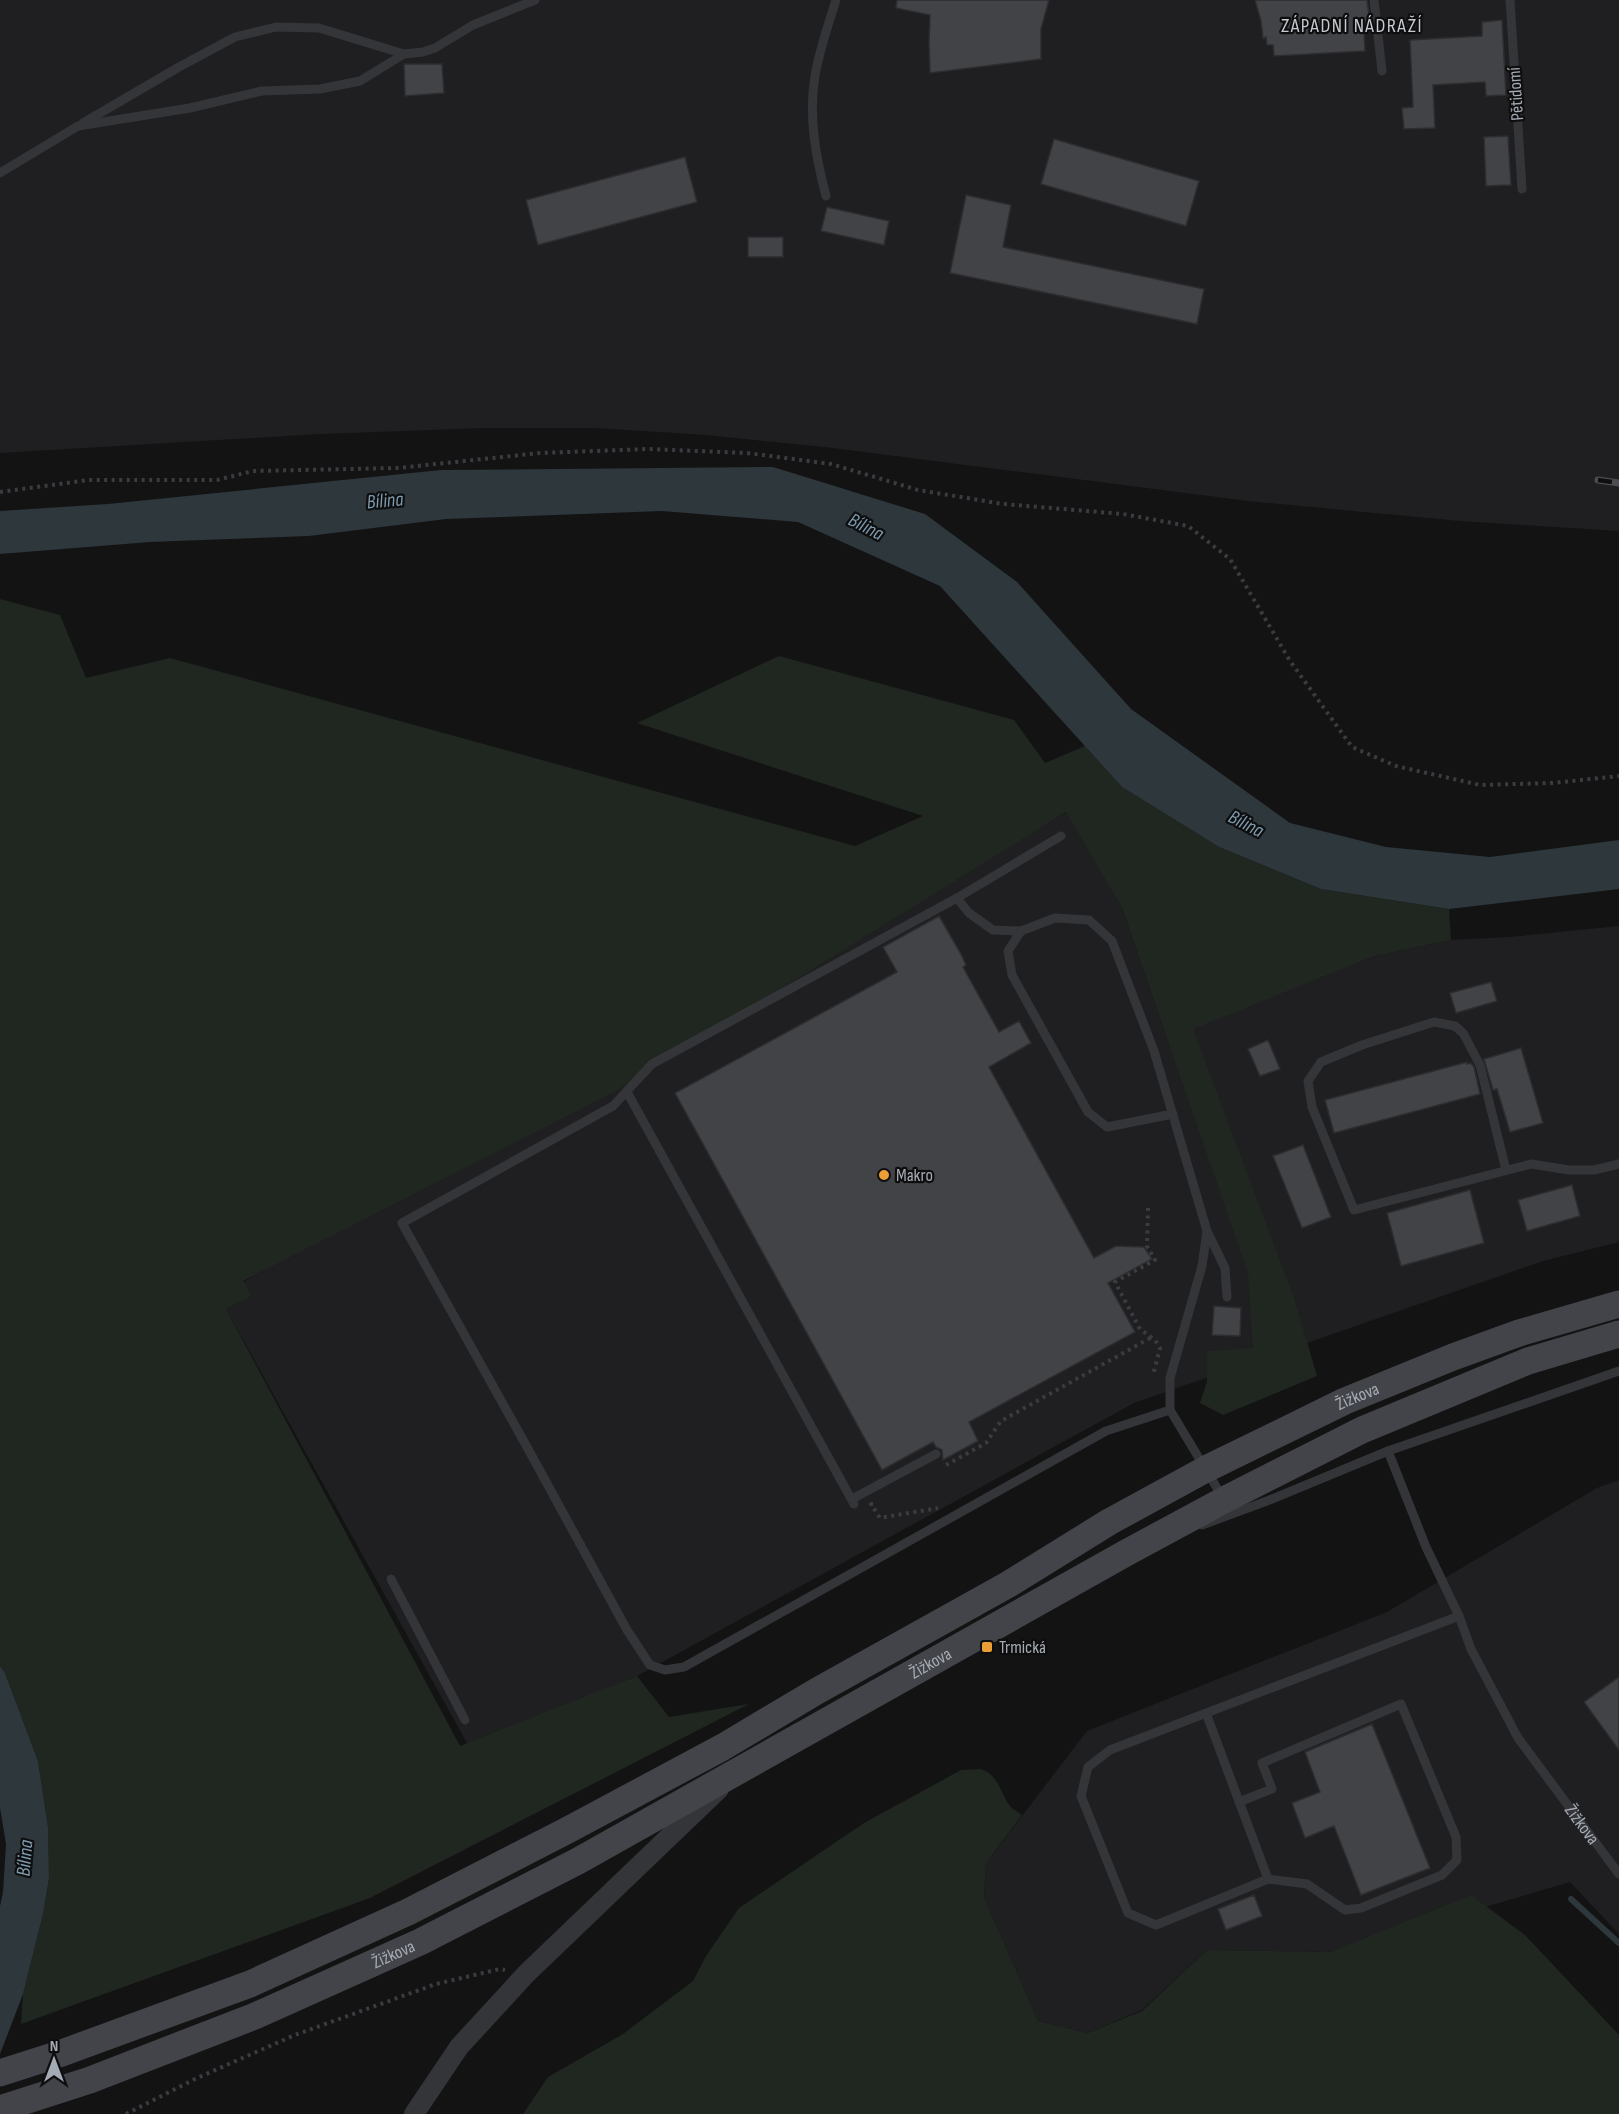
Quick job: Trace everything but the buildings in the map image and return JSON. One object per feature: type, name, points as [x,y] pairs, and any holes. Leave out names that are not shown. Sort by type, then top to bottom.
[{"type":"main road","name":"Žižkova","points":[[0,2073],[59,2054],[250,1984],[440,1896],[723,1747],[817,1691],[1009,1584],[1109,1522],[1206,1469],[1345,1401],[1519,1333],[1619,1304]]},
{"type":"main road","name":"Žižkova","points":[[0,2109],[90,2080],[255,2016],[420,1942],[578,1861],[1126,1553],[1362,1430],[1528,1361],[1619,1334]]},
{"type":"street","name":"Žižkova","points":[[414,2114],[459,2047],[526,1974],[692,1817],[734,1774]]},
{"type":"lane","points":[[0,173],[179,67],[235,37],[276,27],[319,28],[404,54],[423,52],[435,48],[488,18],[535,0]]},
{"type":"lane","points":[[826,196],[815,147],[813,102],[815,76],[836,0]]},
{"type":"lane","points":[[1374,0],[1382,71]]},
{"type":"lane","name":"Pětidomí","points":[[1510,0],[1522,189]]},
{"type":"lane","points":[[78,126],[190,108],[262,91],[320,89],[360,81],[404,54]]},
{"type":"lane","points":[[1061,836],[957,898],[652,1064],[613,1106],[402,1223],[528,1447],[621,1621],[650,1665],[665,1671],[684,1667],[1106,1431],[1170,1410]]},
{"type":"lane","points":[[957,898],[969,913],[993,930],[1021,932],[1054,918],[1089,920],[1112,941],[1154,1051],[1207,1231],[1226,1268],[1227,1297]]},
{"type":"lane","points":[[1021,932],[1008,951],[1012,975],[1088,1112],[1107,1127],[1173,1114]]},
{"type":"lane","points":[[1506,1170],[1480,1065],[1463,1033],[1455,1026],[1434,1022],[1362,1045],[1322,1062],[1308,1081],[1312,1107],[1354,1210],[1531,1164],[1569,1170],[1594,1170],[1619,1164]]},
{"type":"lane","points":[[627,1092],[853,1501],[936,1454]]},
{"type":"lane","points":[[1207,1231],[1202,1266],[1170,1378],[1170,1410],[1224,1500]]},
{"type":"lane","name":"Žižkova","points":[[1126,1553],[1268,1501],[1388,1451],[1619,1371]]},
{"type":"lane","name":"Žižkova","points":[[1388,1451],[1426,1547],[1459,1616],[1471,1649],[1518,1738],[1619,1874]]},
{"type":"lane","points":[[391,1579],[465,1720]]},
{"type":"lane","points":[[1239,1802],[1272,1789],[1262,1764],[1401,1704],[1456,1837],[1457,1860],[1442,1875],[1361,1908],[1345,1910],[1307,1884],[1268,1879],[1156,1925],[1128,1913],[1081,1796],[1088,1767],[1110,1750],[1459,1616]]},
{"type":"lane","points":[[1206,1713],[1268,1879]]},
{"type":"path","points":[[0,492],[89,480],[218,480],[253,471],[398,468],[540,453],[648,449],[747,453],[821,462],[918,490],[1003,504],[1123,514],[1188,526],[1230,560],[1290,661],[1352,747],[1396,766],[1480,785],[1554,783],[1619,776]]},
{"type":"path","points":[[1148,1208],[1147,1246],[1155,1260],[1115,1282],[1140,1329],[1152,1337],[1160,1348],[1154,1375]]},
{"type":"path","points":[[944,1466],[986,1443],[1001,1421],[1152,1337]]},
{"type":"path","points":[[882,1499],[871,1504],[880,1518],[940,1507]]},
{"type":"path","points":[[126,2114],[197,2078],[295,2036],[436,1984],[500,1969],[526,1974]]},
{"type":"shaded area","points":[[0,0],[1619,0],[1619,531],[1460,521],[1248,501],[833,448],[707,435],[595,428],[483,428],[321,434],[0,453]]},
{"type":"shaded area","points":[[0,599],[60,615],[86,678],[170,658],[855,846],[923,816],[637,723],[779,656],[1014,720],[1045,763],[1085,746],[1122,787],[1219,847],[1321,889],[1449,909],[1451,940],[1375,956],[1193,1029],[1294,1298],[1317,1376],[1223,1415],[1200,1403],[1207,1382],[1207,1351],[1253,1348],[1248,1273],[1122,908],[1066,812],[616,1091],[243,1281],[251,1296],[226,1309],[460,1746],[637,1676],[669,1717],[749,1704],[370,1898],[21,2024],[23,1994],[43,1914],[49,1878],[48,1827],[38,1761],[5,1673],[0,1666]]},
{"type":"shaded area","points":[[1067,812],[1122,908],[1167,1038],[1375,956],[1451,940],[1510,937],[1619,926],[1619,1242],[1543,1261],[1134,1403],[637,1676],[468,1745],[226,1309],[249,1294],[243,1282]]},
{"type":"shaded area","points":[[1619,1480],[1619,1934],[1570,1882],[1331,1952],[1207,1950],[1142,2010],[1088,2033],[1038,2021],[984,1897],[986,1863],[1087,1731],[1387,1612],[1597,1488]]},
{"type":"shaded area","points":[[980,1769],[995,1779],[1010,1806],[1022,1815],[986,1863],[984,1897],[1038,2021],[1088,2033],[1142,2011],[1207,1950],[1331,1952],[1471,1895],[1525,1935],[1619,2035],[1619,2114],[523,2114],[548,2077],[623,2034],[693,1981],[706,1956],[739,1908],[864,1823],[961,1770]]},
{"type":"water","name":"Bílina","points":[[773,467],[925,514],[1017,582],[1131,709],[1290,823],[1386,847],[1490,857],[1619,840],[1619,889],[1449,909],[1321,889],[1219,847],[1122,787],[940,586],[798,522],[662,511],[446,519],[309,536],[150,542],[0,554],[0,511],[108,504],[441,470]]},
{"type":"water","name":"Bílina","points":[[0,1666],[5,1673],[38,1761],[48,1827],[49,1878],[43,1914],[23,1994],[0,2054],[0,1906],[6,1844],[0,1808]]},
{"type":"waterway","points":[[1571,1899],[1619,1943]]},
{"type":"railway","points":[[1598,480],[1619,483]]},
{"type":"place","name":"Makro","points":[[884,1175]]},
{"type":"place","name":"Trmická","points":[[987,1647]]},
{"type":"district","name":"ZÁPADNÍ NÁDRAŽÍ","points":[[1352,26]]}]
